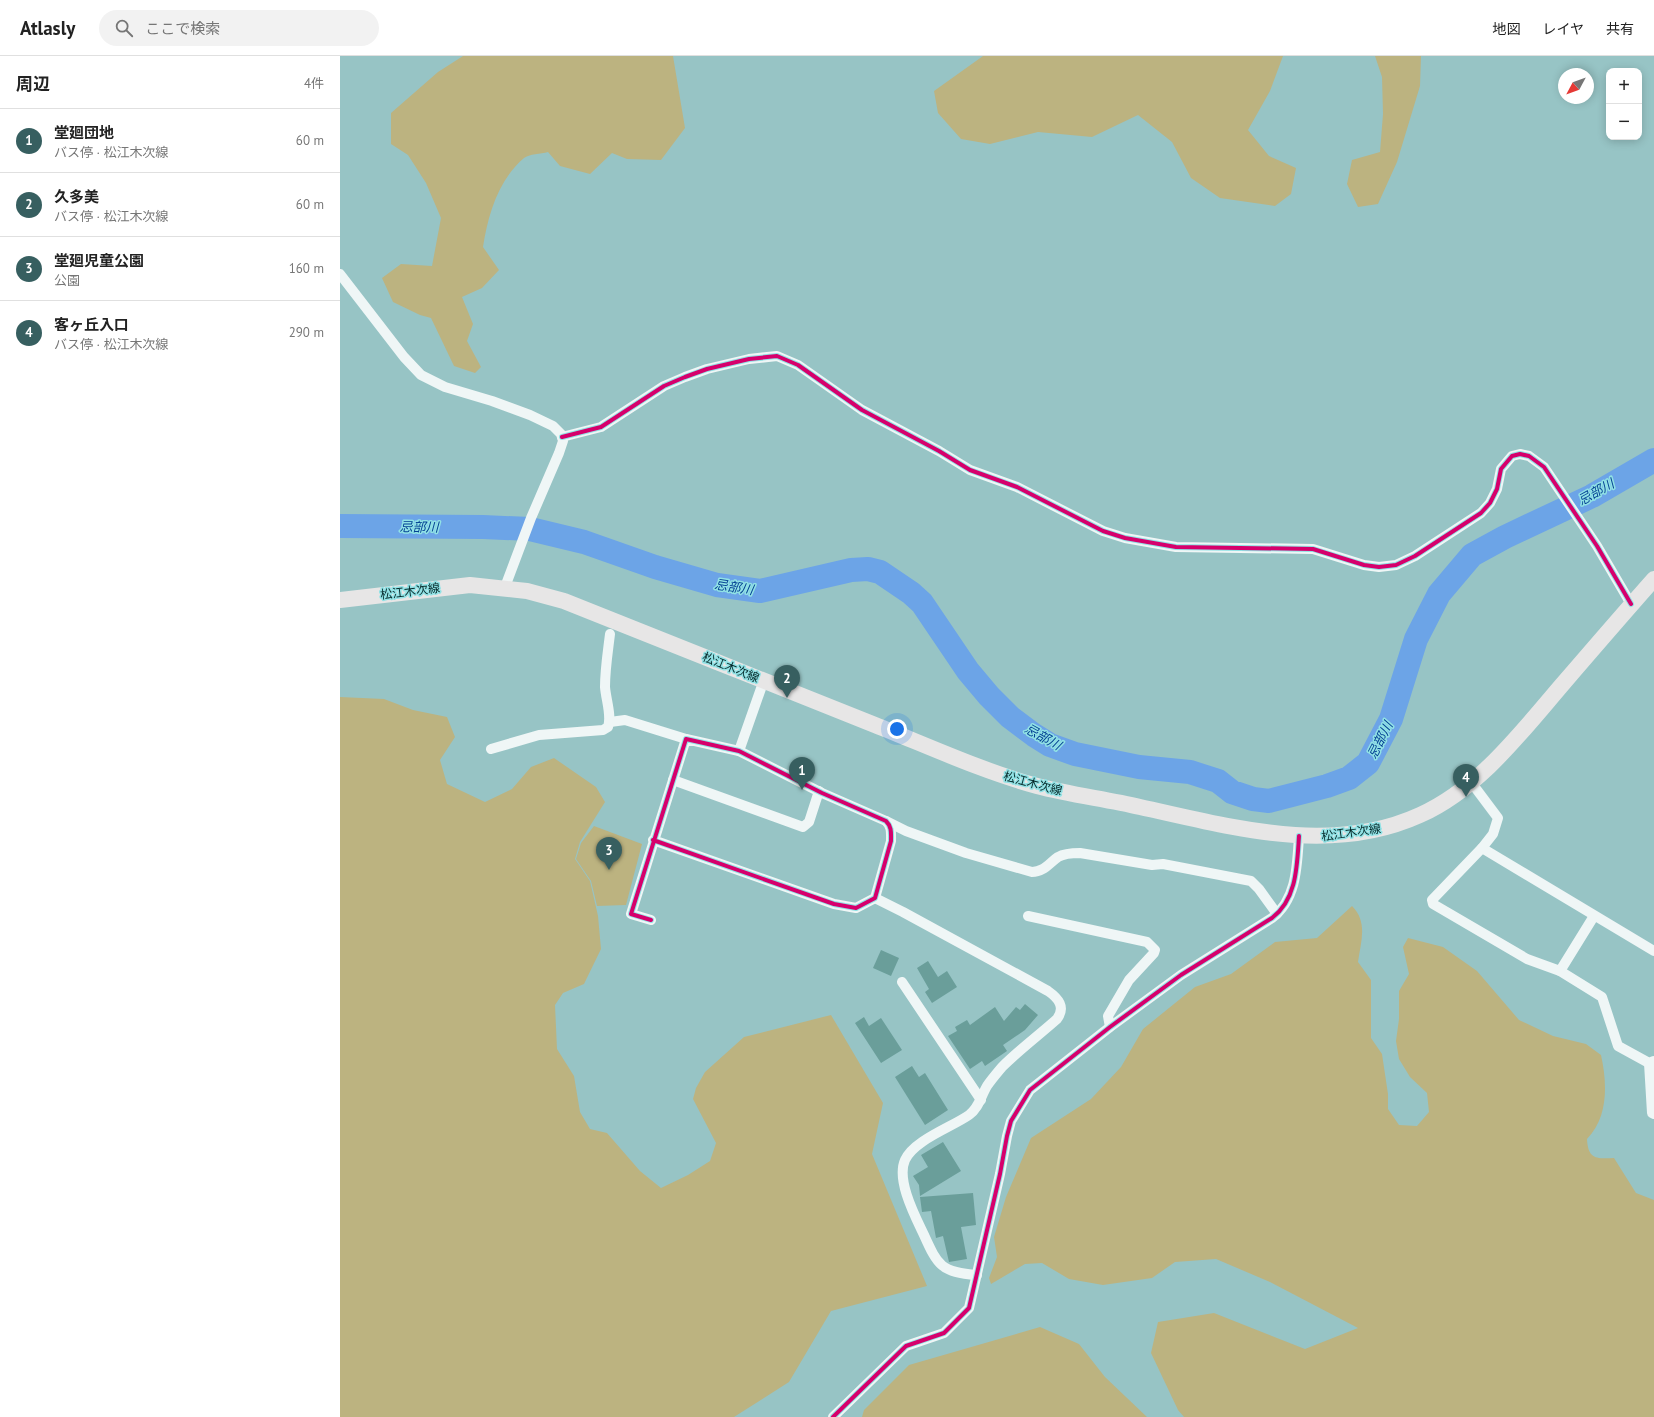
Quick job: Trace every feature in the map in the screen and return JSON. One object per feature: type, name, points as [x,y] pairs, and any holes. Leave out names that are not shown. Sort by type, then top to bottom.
[{"type":"main road","name":"松江木次線","points":[[340,600],[470,585],[505,587],[527,591],[564,601],[958,757],[1039,787],[1138,806],[1194,820],[1299,836],[1338,836],[1391,826],[1421,814],[1471,782],[1504,751],[1654,578]]},
{"type":"street","points":[[340,274],[404,357],[422,375],[445,387],[492,401],[535,418],[553,426],[562,437],[563,441],[559,453],[531,518],[505,587]]},
{"type":"street","points":[[562,437],[601,427],[664,386],[707,369],[749,359],[777,356],[798,365],[862,410],[939,451],[970,470],[1017,487],[1103,531],[1125,538],[1176,547],[1314,549],[1364,565],[1379,567],[1396,565],[1415,556],[1482,513],[1498,489],[1501,469],[1512,456],[1520,454],[1534,458],[1544,467],[1597,546],[1631,604]]},
{"type":"street","points":[[491,749],[539,735],[603,730],[608,728],[610,722],[605,686],[610,634]]},
{"type":"street","points":[[739,751],[764,680]]},
{"type":"street","points":[[610,722],[625,720],[686,739],[739,751],[818,791],[906,831],[966,853],[1032,872],[1039,872],[1059,856],[1070,853],[1080,853],[1152,865],[1163,864],[1250,881],[1259,889],[1277,914]]},
{"type":"street","points":[[651,920],[631,914],[686,739]]},
{"type":"street","points":[[673,780],[803,827],[809,822],[818,791]]},
{"type":"street","points":[[1471,782],[1498,818],[1493,834],[1482,848],[1432,900],[1433,904],[1527,959],[1560,971],[1602,998],[1618,1046],[1652,1063],[1652,1113],[1654,1114]]},
{"type":"street","points":[[653,840],[844,907],[856,908],[875,898],[891,841],[890,826],[886,821]]},
{"type":"street","points":[[833,1417],[906,1346],[944,1332],[969,1308],[1012,1121],[1030,1090],[1110,1027],[1181,975],[1277,914],[1286,904],[1295,881],[1299,836]]},
{"type":"street","points":[[1482,848],[1654,951]]},
{"type":"street","points":[[875,898],[1048,991],[1056,997],[1062,1010],[1057,1019],[1002,1068],[987,1087],[969,1115],[919,1145],[910,1153],[903,1170],[909,1200],[931,1251],[940,1264],[949,1271],[977,1275]]},
{"type":"street","points":[[1028,916],[1147,942],[1152,945],[1155,950],[1154,953],[1129,980],[1108,1016],[1110,1027]]},
{"type":"street","points":[[1560,971],[1594,916]]},
{"type":"street","points":[[902,982],[980,1100]]},
{"type":"shaded area","points":[[463,56],[673,56],[685,128],[661,160],[627,159],[612,153],[590,174],[560,166],[548,152],[526,157],[515,167],[501,187],[491,211],[483,247],[499,270],[482,288],[462,297],[473,324],[467,341],[481,367],[475,373],[454,366],[431,318],[420,315],[393,302],[382,278],[401,264],[432,266],[441,218],[426,183],[408,155],[391,144],[391,113],[438,72]]},
{"type":"shaded area","points":[[983,56],[1283,56],[1270,91],[1248,130],[1269,156],[1296,168],[1291,194],[1275,206],[1220,198],[1191,178],[1172,142],[1138,115],[1092,137],[1038,132],[990,144],[961,139],[938,113],[934,91]]},
{"type":"shaded area","points":[[1375,56],[1421,56],[1420,86],[1397,162],[1378,204],[1358,207],[1347,184],[1352,160],[1380,152],[1383,114],[1382,77]]},
{"type":"shaded area","points":[[340,697],[384,699],[413,710],[447,717],[455,737],[440,760],[447,784],[485,802],[512,789],[531,767],[554,758],[596,787],[605,802],[580,842],[575,859],[590,881],[598,916],[601,949],[584,984],[563,993],[555,1005],[557,1049],[574,1076],[580,1112],[590,1129],[607,1133],[640,1171],[661,1188],[688,1175],[710,1161],[716,1143],[693,1099],[696,1088],[705,1072],[744,1037],[831,1015],[883,1103],[872,1154],[927,1286],[831,1311],[789,1382],[734,1417],[340,1417]]},
{"type":"shaded area","points":[[594,826],[642,844],[626,905],[597,906],[591,881],[576,859],[581,843]]},
{"type":"shaded area","points":[[1352,906],[1357,912],[1362,925],[1362,939],[1358,962],[1371,980],[1371,1038],[1382,1054],[1388,1094],[1388,1109],[1399,1125],[1417,1126],[1429,1112],[1427,1093],[1410,1077],[1399,1059],[1396,1041],[1399,1019],[1399,991],[1409,974],[1403,947],[1408,938],[1443,947],[1477,971],[1519,1020],[1553,1036],[1586,1044],[1601,1055],[1605,1088],[1603,1110],[1594,1130],[1587,1139],[1589,1151],[1598,1158],[1614,1158],[1636,1193],[1654,1200],[1654,1417],[1184,1417],[1178,1410],[1151,1353],[1158,1322],[1214,1313],[1305,1349],[1358,1328],[1270,1282],[1216,1259],[1175,1262],[1152,1278],[1103,1285],[1069,1279],[1042,1263],[1025,1264],[991,1284],[989,1278],[997,1257],[994,1237],[1006,1197],[1031,1138],[1091,1099],[1121,1067],[1143,1029],[1195,987],[1231,974],[1275,942],[1317,938]]},
{"type":"shaded area","points":[[1040,1327],[1079,1344],[1105,1377],[1147,1417],[862,1417],[864,1410],[909,1365]]},
{"type":"building","points":[[881,950],[899,958],[891,976],[873,968]]},
{"type":"building","points":[[928,961],[938,977],[947,971],[957,987],[932,1003],[925,992],[929,989],[917,968]]},
{"type":"building","points":[[1025,1004],[1038,1015],[1025,1030],[1003,1045],[1007,1051],[985,1066],[982,1061],[970,1069],[948,1036],[957,1031],[955,1027],[967,1020],[970,1025],[995,1007],[1004,1021],[1016,1007],[1020,1010]]},
{"type":"building","points":[[864,1017],[869,1026],[881,1018],[902,1050],[881,1063],[855,1023]]},
{"type":"building","points":[[912,1066],[919,1077],[925,1073],[948,1110],[925,1125],[895,1077]]},
{"type":"building","points":[[943,1142],[961,1171],[920,1196],[919,1185],[913,1176],[928,1167],[921,1155]]},
{"type":"building","points":[[973,1193],[976,1225],[961,1227],[967,1259],[949,1262],[943,1236],[936,1238],[931,1211],[922,1212],[920,1197]]},
{"type":"waterway","name":"忌部川","points":[[340,526],[483,527],[530,529],[584,542],[655,567],[717,585],[760,591],[851,570],[868,569],[880,572],[911,593],[922,603],[968,671],[989,696],[1010,717],[1050,745],[1075,754],[1139,767],[1190,772],[1218,781],[1232,792],[1253,799],[1269,801],[1327,786],[1349,778],[1368,763],[1391,719],[1416,639],[1439,594],[1472,555],[1505,537],[1592,496],[1654,460]]},
{"type":"cycle path","points":[[562,437],[601,427],[664,386],[685,377],[707,369],[749,359],[777,356],[798,365],[862,410],[939,451],[970,470],[1017,487],[1103,531],[1125,538],[1176,547],[1313,549],[1364,565],[1379,567],[1396,565],[1415,556],[1481,513],[1490,503],[1497,489],[1501,469],[1512,456],[1520,454],[1529,456],[1544,467],[1597,546],[1631,604]]},
{"type":"cycle path","points":[[651,920],[631,914],[686,739],[739,751],[822,793],[886,821],[891,833],[891,841],[875,898],[856,908],[834,904],[653,840]]},
{"type":"cycle path","points":[[833,1417],[906,1346],[944,1333],[969,1308],[1011,1121],[1030,1090],[1110,1027],[1181,975],[1272,918],[1280,910],[1291,892],[1296,870],[1299,836]]},
{"type":"place","name":"久多美","points":[[787,698]]},
{"type":"place","name":"堂廻団地","points":[[802,790]]},
{"type":"place","name":"客ヶ丘入口","points":[[1466,797]]},
{"type":"place","name":"堂廻児童公園","points":[[609,870]]}]
